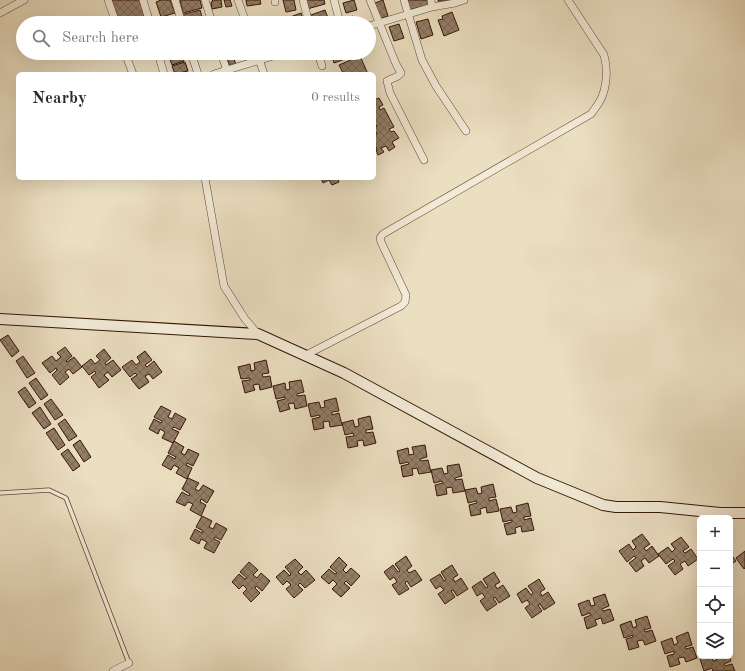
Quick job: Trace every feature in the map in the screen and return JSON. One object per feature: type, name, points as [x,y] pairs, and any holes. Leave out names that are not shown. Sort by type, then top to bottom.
[{"type":"street","points":[[0,13],[24,0]]},
{"type":"street","points":[[108,0],[114,16]]},
{"type":"street","points":[[143,0],[148,16]]},
{"type":"street","points":[[175,0],[180,16]]},
{"type":"street","points":[[205,0],[210,16]]},
{"type":"street","points":[[238,0],[244,16]]},
{"type":"street","points":[[303,0],[307,16]]},
{"type":"street","points":[[334,0],[338,16]]},
{"type":"street","points":[[370,0],[376,16]]},
{"type":"street","points":[[404,0],[422,60],[436,86],[466,131]]},
{"type":"street","points":[[378,23],[408,14],[432,3],[456,3],[464,0]]},
{"type":"street","points":[[306,355],[402,306],[405,302],[406,295],[381,242],[380,238],[383,234],[591,114],[601,100],[605,83],[606,65],[604,55],[568,0]]},
{"type":"street","points":[[376,17],[396,64],[402,73],[387,80],[390,93],[424,160]]},
{"type":"street","points":[[128,60],[132,72]]},
{"type":"street","points":[[160,60],[163,72]]},
{"type":"street","points":[[193,60],[197,72]]},
{"type":"street","points":[[223,60],[227,72],[252,60]]},
{"type":"street","points":[[259,60],[263,72]]},
{"type":"street","points":[[320,60],[322,66]]},
{"type":"street","points":[[205,180],[224,286],[245,319],[258,334]]},
{"type":"street","points":[[0,319],[258,334],[344,373],[537,478],[603,505],[616,507],[660,507],[720,513],[745,513]]},
{"type":"street","points":[[113,671],[129,663]]},
{"type":"lane","points":[[0,493],[49,490],[66,498],[129,663]]},
{"type":"building","points":[[110,0],[140,0],[146,16],[116,16]]},
{"type":"building","points":[[161,0],[170,0],[175,13],[161,16],[156,2]]},
{"type":"building","points":[[180,0],[200,0],[202,8],[183,13]]},
{"type":"building","points":[[212,0],[221,0],[222,7],[212,9]]},
{"type":"building","points":[[224,0],[230,0],[232,6],[226,7]]},
{"type":"building","points":[[246,0],[260,0],[261,4],[247,6]]},
{"type":"building","points":[[283,0],[294,0],[296,10],[286,12]]},
{"type":"building","points":[[305,0],[324,0],[325,4],[307,9]]},
{"type":"building","points":[[354,0],[357,10],[346,13],[343,3]]},
{"type":"building","points":[[383,0],[388,16],[380,19],[375,3]]},
{"type":"building","points":[[406,0],[429,0],[430,5],[409,10]]},
{"type":"building","points":[[438,0],[449,0],[449,2],[439,4]]},
{"type":"building","points":[[200,10],[202,16],[181,16]]},
{"type":"building","points":[[325,10],[327,16],[308,16]]},
{"type":"building","points":[[452,12],[459,30],[444,36],[438,20],[443,19],[442,16]]},
{"type":"building","points":[[301,13],[302,16],[293,16]]},
{"type":"building","points":[[428,19],[433,35],[421,39],[416,22]]},
{"type":"building","points":[[399,24],[404,38],[394,41],[389,27]]},
{"type":"building","points":[[170,60],[184,60],[184,61],[172,65]]},
{"type":"building","points":[[228,60],[234,60],[236,65],[230,67]]},
{"type":"building","points":[[333,60],[342,60],[334,63]]},
{"type":"building","points":[[351,60],[362,60],[367,72],[342,72],[339,65]]},
{"type":"building","points":[[185,62],[188,71],[174,72],[172,66]]},
{"type":"building","points":[[379,98],[383,105],[379,107],[380,110],[384,108],[394,127],[389,129],[391,132],[394,131],[399,138],[392,142],[395,147],[389,151],[386,146],[381,148],[384,152],[378,155],[376,150],[376,99]]},
{"type":"building","points":[[322,180],[329,180],[323,183]]},
{"type":"building","points":[[329,180],[338,180],[339,182],[332,185]]},
{"type":"building","points":[[8,335],[19,351],[12,357],[0,340]]},
{"type":"building","points":[[65,347],[72,356],[66,361],[67,362],[74,357],[82,367],[73,374],[69,369],[65,372],[69,377],[60,385],[52,375],[57,370],[56,368],[50,373],[42,363],[52,356],[56,361],[61,357],[57,353]]},
{"type":"building","points":[[104,349],[111,358],[105,363],[106,365],[113,360],[121,370],[112,377],[108,372],[104,375],[109,380],[99,388],[91,377],[96,373],[95,371],[89,375],[82,366],[91,359],[95,364],[100,360],[96,356]]},
{"type":"building","points":[[145,351],[152,360],[145,365],[147,367],[154,361],[162,372],[153,379],[149,374],[145,376],[149,382],[139,389],[131,379],[137,375],[135,373],[130,377],[122,367],[132,360],[136,365],[140,362],[137,357]]},
{"type":"building","points":[[23,356],[35,373],[27,378],[16,361]]},
{"type":"building","points":[[266,360],[269,373],[262,374],[263,377],[270,376],[272,387],[260,390],[259,384],[253,385],[255,390],[245,393],[242,381],[250,380],[250,378],[241,379],[238,367],[250,364],[251,371],[255,370],[254,363]]},
{"type":"building","points":[[36,378],[48,395],[41,400],[29,383]]},
{"type":"building","points":[[301,380],[304,392],[297,394],[297,396],[305,395],[307,406],[295,409],[294,403],[288,404],[290,409],[280,412],[277,401],[285,399],[285,397],[276,399],[273,386],[285,383],[286,390],[290,389],[289,382]]},
{"type":"building","points":[[25,387],[36,403],[29,408],[18,392]]},
{"type":"building","points":[[336,398],[339,411],[332,412],[332,415],[339,413],[342,425],[330,427],[329,421],[323,422],[324,428],[314,430],[312,419],[320,417],[319,415],[311,417],[308,404],[319,402],[321,408],[325,407],[324,401]]},
{"type":"building","points":[[51,399],[63,415],[55,420],[44,404]]},
{"type":"building","points":[[161,406],[171,411],[168,417],[172,419],[175,413],[186,419],[180,430],[174,427],[172,429],[179,432],[173,443],[162,438],[165,432],[160,429],[158,434],[149,429],[154,419],[161,423],[162,421],[154,417]]},
{"type":"building","points":[[40,407],[51,424],[44,429],[32,413]]},
{"type":"building","points":[[370,416],[373,429],[366,430],[366,433],[373,432],[376,443],[364,446],[363,440],[357,441],[358,446],[348,448],[346,437],[354,436],[353,433],[345,435],[342,423],[353,420],[355,427],[359,426],[358,419]]},
{"type":"building","points":[[65,419],[77,436],[69,441],[58,424]]},
{"type":"building","points":[[54,428],[65,445],[58,450],[46,433]]},
{"type":"building","points":[[80,440],[91,457],[84,462],[73,445]]},
{"type":"building","points":[[174,441],[184,447],[181,453],[185,455],[188,449],[199,454],[193,466],[187,463],[186,465],[192,468],[187,479],[176,473],[179,468],[174,465],[171,470],[162,465],[168,455],[175,459],[176,457],[168,453]]},
{"type":"building","points":[[425,445],[427,457],[420,459],[421,461],[428,460],[431,472],[419,474],[417,468],[412,469],[413,475],[403,477],[401,466],[409,464],[408,462],[400,464],[397,451],[408,448],[409,455],[414,454],[412,447]]},
{"type":"building","points":[[68,449],[80,466],[73,471],[61,454]]},
{"type":"building","points":[[459,464],[462,476],[455,478],[455,480],[462,479],[465,491],[453,493],[452,487],[446,488],[447,494],[437,496],[435,485],[443,483],[442,481],[434,483],[431,470],[442,468],[444,474],[448,473],[447,466]]},
{"type":"building","points":[[188,478],[199,483],[195,489],[199,491],[203,485],[214,491],[207,503],[201,499],[200,502],[206,505],[201,516],[190,510],[193,504],[188,502],[185,506],[176,502],[182,492],[189,496],[190,494],[182,489]]},
{"type":"building","points":[[493,484],[496,497],[489,498],[489,501],[496,499],[499,511],[487,513],[486,507],[480,509],[481,514],[471,516],[469,505],[477,503],[476,501],[468,503],[465,490],[476,488],[478,494],[482,493],[481,487]]},
{"type":"building","points":[[528,503],[531,516],[524,517],[524,520],[531,518],[534,530],[522,532],[521,526],[515,528],[516,533],[507,535],[504,524],[512,522],[512,520],[503,522],[500,509],[511,507],[513,513],[517,512],[516,506]]},
{"type":"building","points":[[202,516],[212,521],[209,527],[213,529],[216,523],[227,529],[221,540],[215,537],[214,539],[220,542],[214,553],[204,548],[207,542],[201,539],[199,544],[190,539],[195,529],[202,533],[203,531],[196,527]]},
{"type":"building","points":[[642,534],[650,544],[644,548],[646,551],[652,546],[659,556],[649,563],[645,558],[641,561],[644,566],[636,572],[629,563],[636,558],[634,556],[627,562],[619,551],[629,544],[633,550],[636,547],[632,541]]},
{"type":"building","points":[[681,537],[689,547],[683,551],[685,553],[691,549],[697,558],[697,560],[688,566],[685,561],[680,564],[683,569],[675,575],[668,566],[675,561],[673,559],[666,564],[658,554],[668,547],[672,552],[675,549],[671,544]]},
{"type":"building","points":[[745,551],[745,568],[744,569],[736,558]]},
{"type":"building","points":[[406,556],[412,566],[407,570],[409,573],[415,570],[422,580],[411,587],[407,581],[405,583],[409,589],[399,595],[392,585],[397,582],[394,577],[390,580],[384,572],[393,565],[398,572],[400,571],[395,564]]},
{"type":"building","points":[[339,557],[347,565],[343,570],[346,573],[351,568],[360,576],[351,586],[346,581],[344,583],[350,588],[341,597],[332,589],[337,584],[333,580],[329,584],[321,577],[329,569],[335,574],[337,573],[330,567]]},
{"type":"building","points":[[295,559],[303,567],[298,572],[301,575],[306,570],[315,580],[305,588],[300,583],[298,585],[303,590],[294,598],[286,589],[291,585],[287,581],[283,585],[276,577],[284,570],[290,576],[291,574],[285,567]]},
{"type":"building","points":[[249,562],[258,570],[253,575],[257,578],[261,573],[270,581],[262,591],[256,586],[255,588],[260,593],[251,602],[243,593],[247,589],[243,585],[239,589],[232,582],[239,574],[245,579],[247,578],[240,572]]},
{"type":"building","points":[[452,565],[458,575],[453,578],[455,582],[461,578],[468,589],[457,596],[453,590],[451,591],[455,597],[445,604],[438,594],[444,590],[440,586],[436,589],[430,580],[440,574],[444,581],[446,580],[441,572]]},
{"type":"building","points":[[494,572],[500,582],[495,585],[497,589],[503,585],[510,596],[499,603],[495,597],[493,598],[497,604],[487,611],[480,601],[485,597],[482,593],[477,596],[472,587],[481,581],[486,588],[488,587],[483,579]]},
{"type":"building","points":[[539,579],[545,589],[540,592],[542,596],[548,592],[555,603],[544,610],[540,604],[538,605],[542,611],[532,618],[525,608],[530,604],[527,600],[522,603],[517,594],[526,588],[531,595],[533,593],[528,586]]},
{"type":"building","points":[[605,594],[609,606],[602,609],[603,611],[610,609],[614,620],[603,624],[601,618],[595,620],[597,625],[587,629],[584,618],[591,615],[590,613],[582,616],[578,604],[589,600],[591,606],[595,605],[593,598]]},
{"type":"building","points":[[647,616],[651,628],[644,630],[645,632],[652,630],[656,641],[645,645],[643,640],[637,641],[639,647],[629,650],[626,639],[633,637],[633,635],[624,638],[620,625],[631,621],[633,628],[637,626],[635,620]]},
{"type":"building","points":[[688,632],[692,645],[685,647],[686,649],[693,647],[697,658],[686,662],[684,657],[678,658],[680,664],[670,667],[667,656],[674,654],[674,651],[665,654],[661,642],[672,638],[674,645],[678,643],[676,637]]},
{"type":"building","points":[[700,659],[712,659],[713,661],[717,659],[730,659],[731,661],[724,664],[725,666],[732,664],[735,671],[712,671],[712,668],[704,671]]}]
